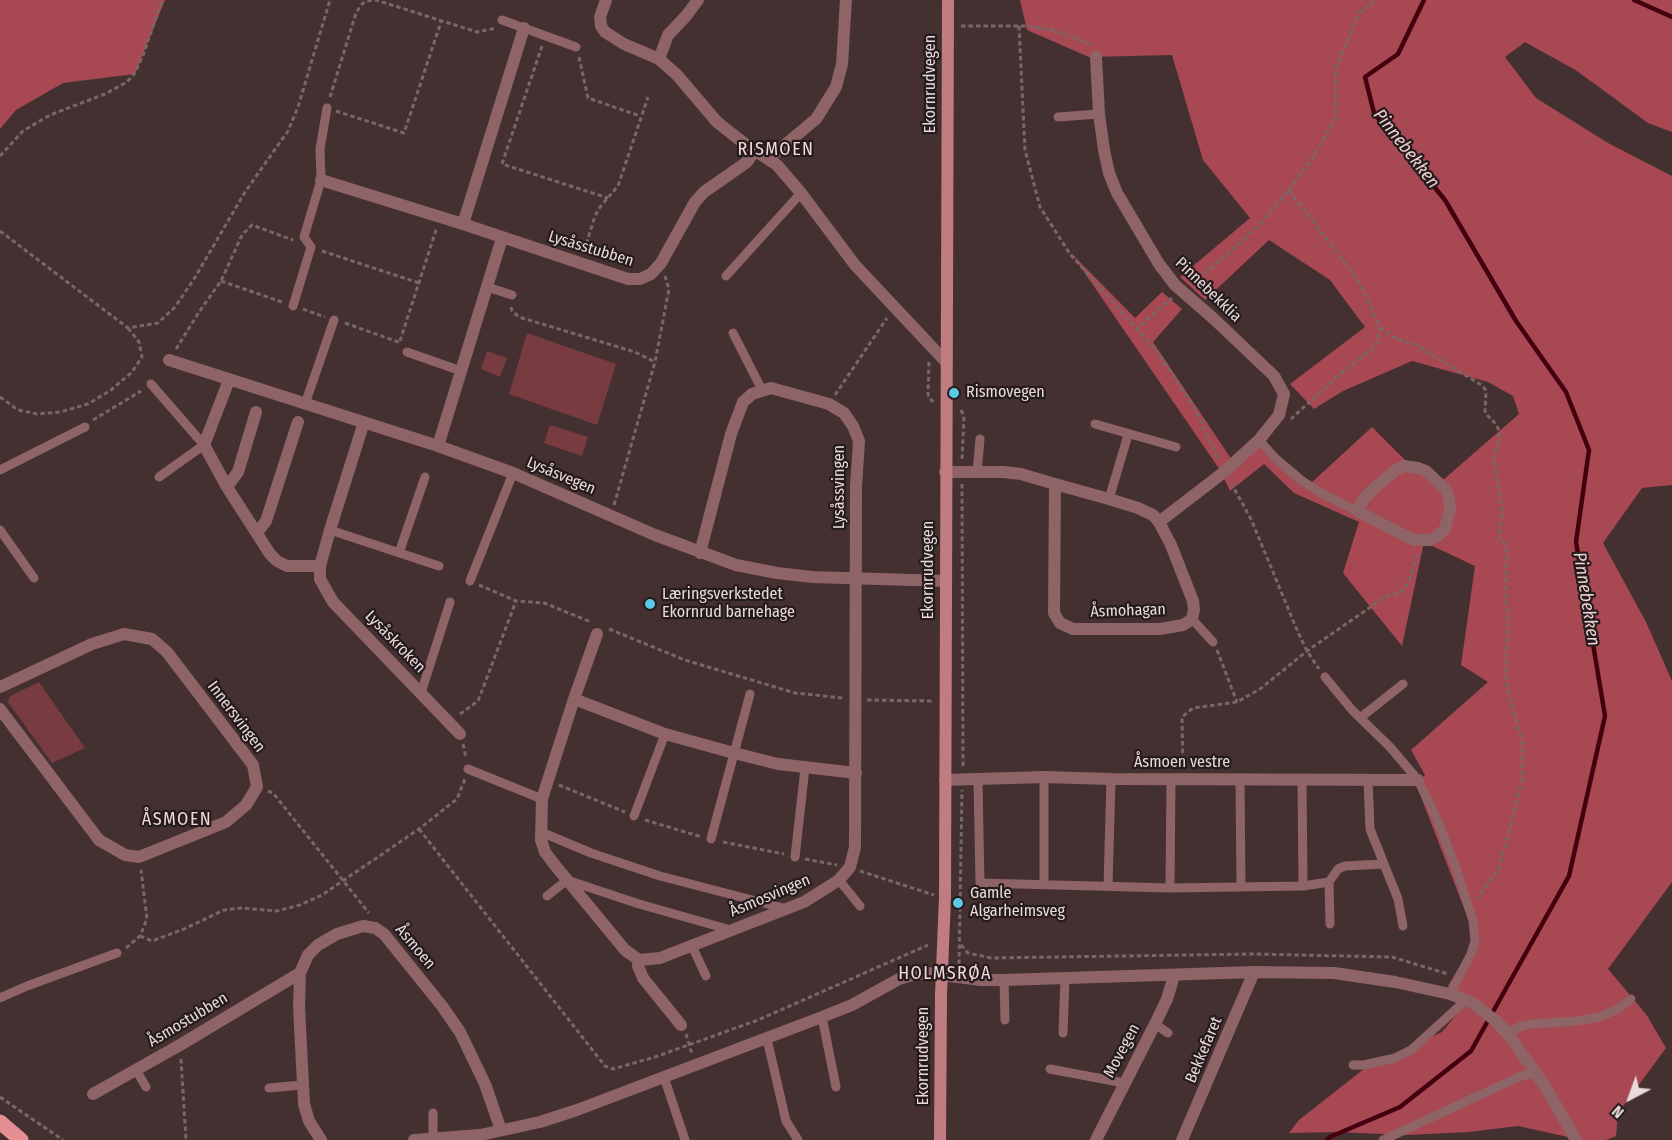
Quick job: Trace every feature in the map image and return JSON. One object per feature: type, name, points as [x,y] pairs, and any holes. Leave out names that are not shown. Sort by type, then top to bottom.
[{"type":"main road","name":"Ekornrudvegen","points":[[940,1140],[945,897],[948,0]]},
{"type":"main road","points":[[0,1122],[21,1140]]},
{"type":"street","points":[[606,0],[600,16],[601,26],[605,32],[624,44],[659,59],[677,75],[717,122],[777,165],[855,265],[946,362]]},
{"type":"street","points":[[659,59],[668,35],[698,0]]},
{"type":"street","points":[[768,159],[816,120],[836,87],[842,64],[846,0]]},
{"type":"street","points":[[463,224],[524,28]]},
{"type":"street","name":"Pinnebekklia","points":[[1096,57],[1099,114],[1109,173],[1117,193],[1159,264],[1181,291],[1214,319],[1279,383],[1284,394],[1282,410],[1276,421],[1259,440],[1224,472],[1160,522]]},
{"type":"street","name":"Lysåsstubben","points":[[321,180],[628,279],[640,279],[651,274],[662,263],[695,202],[704,192],[747,162],[755,150]]},
{"type":"street","points":[[438,446],[502,238]]},
{"type":"street","name":"Lysåsvegen","points":[[169,360],[438,446],[513,473],[700,553],[736,565],[777,573],[857,579],[946,581]]},
{"type":"street","points":[[229,380],[204,445],[227,487],[270,554],[287,566],[320,566],[364,423]]},
{"type":"street","name":"Lysåssvingen","points":[[762,390],[771,388],[829,404],[844,413],[853,426],[858,441],[857,579]]},
{"type":"street","points":[[700,553],[738,413],[743,402],[752,394],[762,390]]},
{"type":"street","points":[[227,487],[238,472],[256,412]]},
{"type":"street","points":[[257,533],[266,521],[298,422]]},
{"type":"street","points":[[1404,466],[1426,471],[1446,490],[1450,509],[1445,529],[1438,536],[1422,541],[1414,540],[1357,511],[1365,497],[1396,470],[1404,466]]},
{"type":"street","points":[[945,472],[1021,474],[1138,508],[1153,515],[1160,522],[1171,545],[1193,601],[1192,619]]},
{"type":"street","name":"Åsmohagan","points":[[1055,483],[1054,613],[1059,623],[1073,629],[1160,629],[1183,625],[1192,619]]},
{"type":"street","name":"Lysåskroken","points":[[320,566],[320,579],[333,602],[460,734]]},
{"type":"street","points":[[850,867],[855,848],[857,579]]},
{"type":"street","name":"Innersvingen","points":[[0,687],[92,644],[124,634],[152,639],[167,652],[253,765],[257,787]]},
{"type":"street","points":[[597,634],[542,798],[541,832],[545,852],[625,950],[639,960],[638,966],[643,978],[681,1025]]},
{"type":"street","points":[[574,699],[665,734],[734,753],[806,768],[856,773]]},
{"type":"street","points":[[0,709],[99,840],[124,855],[139,857],[226,822],[246,805],[257,787]]},
{"type":"street","name":"Åsmoen vestre","points":[[945,780],[1044,777],[1418,780]]},
{"type":"street","name":"Åsmosvingen","points":[[639,960],[660,958],[812,898],[839,880],[850,867]]},
{"type":"street","name":"Åsmoen","points":[[321,1140],[309,1121],[304,1104],[298,1006],[300,973],[312,950],[337,934],[363,926],[375,928],[393,945],[460,1032],[485,1084],[502,1135]]},
{"type":"street","points":[[414,1140],[464,1139],[502,1135],[578,1110],[767,1039],[852,1005],[899,980],[927,973],[981,980],[1004,980],[1254,972],[1334,973],[1395,982],[1450,994],[1466,1000],[1482,1010],[1507,1034],[1535,1072],[1576,1140]]},
{"type":"street","name":"Bekkefaret","points":[[1182,1140],[1254,972]]},
{"type":"street","name":"Åsmostubben","points":[[93,1094],[300,973]]},
{"type":"street","name":"Movegen","points":[[1096,1140],[1167,999],[1174,976]]},
{"type":"lane","points":[[502,20],[576,47]]},
{"type":"lane","points":[[293,306],[310,247],[304,237],[321,180],[320,148],[327,108]]},
{"type":"lane","points":[[1058,117],[1099,114]]},
{"type":"lane","points":[[726,276],[801,193]]},
{"type":"lane","points":[[487,286],[512,296]]},
{"type":"lane","points":[[305,404],[334,320]]},
{"type":"lane","points":[[734,333],[762,390]]},
{"type":"lane","points":[[407,352],[461,372]]},
{"type":"lane","points":[[151,384],[204,445],[159,477]]},
{"type":"lane","points":[[1095,424],[1176,447]]},
{"type":"lane","points":[[0,470],[85,427]]},
{"type":"lane","points":[[1109,499],[1128,435]]},
{"type":"lane","points":[[977,472],[981,439]]},
{"type":"lane","points":[[1259,440],[1275,458],[1301,480],[1357,511]]},
{"type":"lane","points":[[470,581],[513,473]]},
{"type":"lane","points":[[399,553],[425,477]]},
{"type":"lane","points":[[0,530],[34,578]]},
{"type":"lane","points":[[330,530],[439,566]]},
{"type":"lane","points":[[420,693],[450,602]]},
{"type":"lane","points":[[1192,619],[1214,642]]},
{"type":"lane","points":[[1325,677],[1418,780],[1452,858],[1470,911],[1475,941],[1471,954],[1450,994]]},
{"type":"lane","points":[[1360,718],[1403,684]]},
{"type":"lane","points":[[711,839],[750,693]]},
{"type":"lane","points":[[634,816],[665,734]]},
{"type":"lane","points":[[795,856],[806,768]]},
{"type":"lane","points":[[468,770],[542,798]]},
{"type":"lane","points":[[1044,777],[1044,884]]},
{"type":"lane","points":[[978,779],[980,883],[1170,888],[1303,886],[1329,882]]},
{"type":"lane","points":[[1108,886],[1111,779]]},
{"type":"lane","points":[[1170,888],[1177,779]]},
{"type":"lane","points":[[1240,779],[1241,887]]},
{"type":"lane","points":[[1302,779],[1303,886]]},
{"type":"lane","points":[[1368,779],[1371,829],[1398,899],[1404,926]]},
{"type":"lane","points":[[541,832],[591,853],[660,876],[787,909]]},
{"type":"lane","points":[[1330,924],[1329,882],[1338,869],[1345,866],[1384,864]]},
{"type":"lane","points":[[548,896],[567,880],[639,904],[732,930]]},
{"type":"lane","points":[[839,880],[860,906]]},
{"type":"lane","points":[[692,946],[706,976]]},
{"type":"lane","points":[[0,998],[117,953]]},
{"type":"lane","points":[[1063,1033],[1065,979]]},
{"type":"lane","points":[[1004,980],[1005,1020]]},
{"type":"lane","points":[[1507,1034],[1519,1027],[1532,1024],[1600,1017],[1618,1010],[1631,999]]},
{"type":"lane","points":[[1353,1065],[1364,1065],[1395,1058],[1411,1050],[1466,1000]]},
{"type":"lane","points":[[822,1017],[836,1088]]},
{"type":"lane","points":[[1155,1024],[1168,1033]]},
{"type":"lane","points":[[767,1039],[786,1121],[798,1140]]},
{"type":"lane","points":[[1050,1069],[1124,1083]]},
{"type":"lane","points":[[136,1070],[146,1087]]},
{"type":"lane","points":[[1383,1140],[1521,1076],[1535,1072]]},
{"type":"lane","points":[[664,1077],[685,1140]]},
{"type":"lane","points":[[269,1088],[302,1085]]},
{"type":"lane","points":[[433,1113],[433,1139]]},
{"type":"path","points":[[0,156],[23,131],[50,115],[117,89],[127,82],[135,73],[144,53],[162,0]]},
{"type":"path","points":[[128,328],[158,323],[175,307],[245,192],[288,130],[298,107],[330,0]]},
{"type":"path","points":[[441,21],[404,133],[327,108],[356,13],[366,0],[376,0],[477,32],[494,30],[502,20]]},
{"type":"path","points":[[1135,330],[1209,270],[1260,224],[1314,156],[1336,117],[1335,70],[1359,13],[1376,0]]},
{"type":"path","points":[[947,26],[1019,26],[1056,31],[1086,41],[1096,47],[1096,57]]},
{"type":"path","points":[[1019,26],[1025,150],[1040,207],[1070,254],[1135,330],[1159,354],[1196,410],[1224,472],[1251,519],[1307,651],[1325,677]]},
{"type":"path","points":[[545,36],[502,164],[608,198]]},
{"type":"path","points":[[576,47],[588,98],[640,116]]},
{"type":"path","points":[[580,264],[595,216],[618,186],[648,97]]},
{"type":"path","points":[[1289,190],[1358,280],[1380,327],[1393,337],[1416,345],[1483,386],[1486,391],[1485,413],[1496,424],[1500,433],[1494,457],[1502,512],[1499,539],[1506,545],[1507,557],[1505,594],[1508,614],[1505,658],[1507,685],[1522,742],[1522,781],[1499,868],[1470,911]]},
{"type":"path","points":[[400,341],[440,217]]},
{"type":"path","points":[[169,360],[221,281],[242,235],[252,225],[419,283]]},
{"type":"path","points":[[0,231],[128,328],[139,342],[142,357],[132,372],[111,390],[88,404],[60,412],[37,414],[18,410],[0,397]]},
{"type":"path","points":[[610,515],[656,362],[669,289],[662,263]]},
{"type":"path","points":[[221,281],[400,341],[407,352]]},
{"type":"path","points":[[512,296],[510,301],[512,311],[519,317],[634,352],[656,362]]},
{"type":"path","points":[[829,404],[894,307]]},
{"type":"path","points":[[1289,422],[1339,375],[1372,349],[1378,341],[1380,327]]},
{"type":"path","points":[[85,427],[101,414],[151,384]]},
{"type":"path","points":[[1177,779],[1182,717],[1192,708],[1237,702],[1260,689],[1307,651],[1385,597],[1401,592],[1408,582],[1422,541]]},
{"type":"path","points":[[470,581],[516,601],[544,603],[685,660],[795,693],[856,700],[946,701]]},
{"type":"path","points":[[449,723],[478,701],[516,601]]},
{"type":"path","points":[[1214,642],[1237,702]]},
{"type":"path","points":[[140,936],[152,941],[224,910],[241,908],[277,910],[300,905],[322,895],[418,829],[457,799],[468,770],[460,734]]},
{"type":"path","points":[[548,780],[634,816],[672,829],[850,867],[929,894],[945,897]]},
{"type":"path","points":[[257,787],[273,793],[367,910],[375,928]]},
{"type":"path","points":[[117,953],[128,948],[140,936],[147,919],[139,857]]},
{"type":"path","points":[[960,943],[968,953],[991,958],[1252,954],[1392,957],[1404,959],[1458,979]]},
{"type":"path","points":[[681,1025],[696,1065]]},
{"type":"path","points":[[180,1045],[186,1140]]},
{"type":"path","points":[[0,1097],[63,1140]]},
{"type":"shaded area","points":[[0,0],[165,0],[135,74],[63,83],[16,110],[0,129]]},
{"type":"shaded area","points":[[1020,0],[1672,0],[1672,132],[1648,123],[1577,71],[1525,42],[1505,57],[1536,98],[1608,143],[1672,176],[1672,485],[1642,488],[1603,543],[1646,622],[1672,681],[1672,882],[1608,969],[1646,1014],[1666,1048],[1618,1113],[1616,1136],[1606,1140],[1582,1140],[1518,1126],[1469,1132],[1406,1135],[1336,1132],[1289,1133],[1299,1120],[1369,1065],[1442,1032],[1466,1003],[1448,986],[1476,939],[1416,784],[1425,775],[1411,750],[1488,682],[1461,665],[1475,566],[1424,542],[1402,646],[1343,573],[1359,522],[1294,493],[1264,464],[1230,491],[1220,470],[1071,253],[1135,318],[1162,292],[1182,309],[1153,342],[1236,466],[1262,441],[1310,484],[1372,427],[1410,465],[1443,480],[1519,414],[1513,396],[1488,382],[1412,361],[1343,391],[1314,409],[1290,384],[1365,327],[1330,280],[1269,240],[1205,300],[1180,277],[1250,218],[1203,160],[1172,55],[1089,57],[1027,30]]},
{"type":"shaded area","points":[[527,333],[616,364],[597,425],[509,394]]},
{"type":"shaded area","points":[[487,351],[507,358],[500,377],[481,369]]},
{"type":"shaded area","points":[[550,425],[588,437],[582,456],[544,443]]},
{"type":"shaded area","points":[[39,682],[85,748],[52,763],[8,702],[10,696]]},
{"type":"waterway","name":"Pinnebekken","points":[[1327,1140],[1400,1107],[1471,1051],[1569,876],[1605,716],[1576,542],[1589,450],[1566,392],[1516,321],[1445,200],[1374,113],[1365,77],[1398,54],[1424,0]]},
{"type":"waterway","points":[[1634,0],[1672,17]]},
{"type":"place","name":"Rismovegen","points":[[954,393]]},
{"type":"place","name":"Læringsverkstedet Ekornrud barnehage","points":[[650,604]]},
{"type":"place","name":"Gamle Algarheimsveg","points":[[958,903]]},
{"type":"district","name":"RISMOEN","points":[[776,150]]},
{"type":"district","name":"ÅSMOEN","points":[[177,820]]},
{"type":"district","name":"HOLMSRØA","points":[[945,974]]}]
